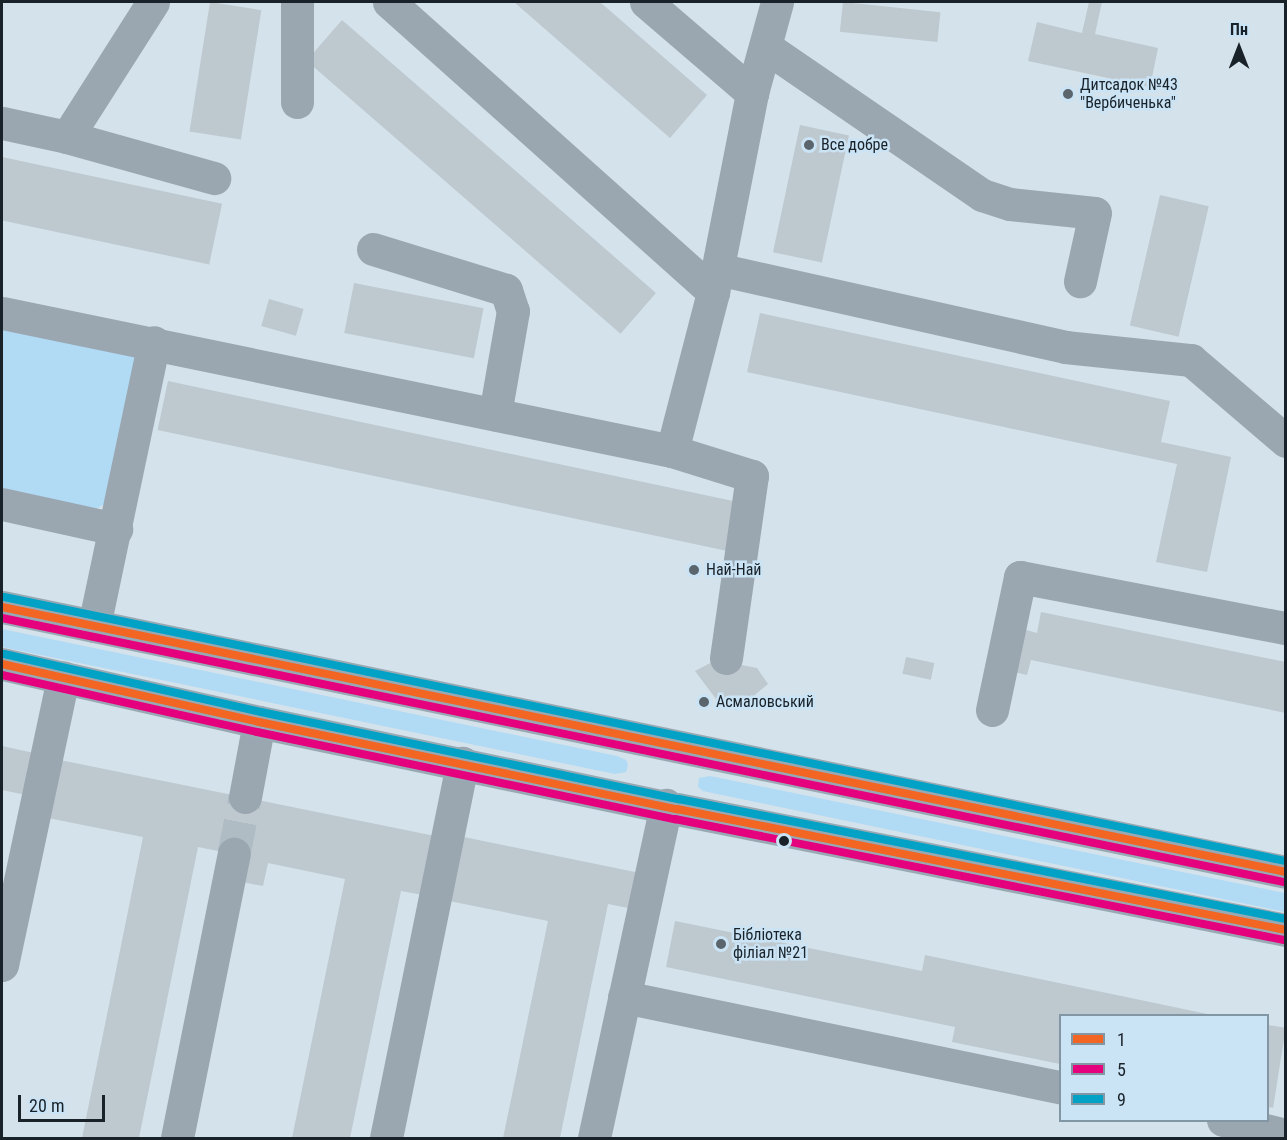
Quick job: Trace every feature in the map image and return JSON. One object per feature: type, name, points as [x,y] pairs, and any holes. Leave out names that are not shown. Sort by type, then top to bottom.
[{"type":"main road","points":[[2,607],[1286,872]]},
{"type":"main road","points":[[2,664],[259,722],[1286,930]]},
{"type":"lane","points":[[67,137],[153,2]]},
{"type":"lane","points":[[297,2],[297,102]]},
{"type":"lane","points":[[389,2],[715,280],[1065,347],[1191,360],[1286,441]]},
{"type":"lane","points":[[645,2],[753,93]]},
{"type":"lane","points":[[672,451],[715,280],[753,93],[777,2]]},
{"type":"lane","points":[[766,47],[982,195],[1010,204],[1095,213],[1080,281]]},
{"type":"lane","points":[[2,123],[67,137],[213,178]]},
{"type":"lane","points":[[373,249],[506,290],[513,311],[495,414]]},
{"type":"lane","points":[[2,313],[154,342],[672,451],[752,476],[726,658]]},
{"type":"lane","points":[[94,626],[154,342]]},
{"type":"lane","points":[[2,504],[116,529]]},
{"type":"lane","points":[[992,710],[1020,577],[1286,628]]},
{"type":"lane","points":[[2,965],[63,677]]},
{"type":"lane","points":[[245,797],[259,722]]},
{"type":"lane","points":[[386,1138],[462,763]]},
{"type":"lane","points":[[594,1138],[666,805]]},
{"type":"lane","points":[[177,1138],[234,854]]},
{"type":"lane","points":[[624,997],[1059,1087]]},
{"type":"lane","points":[[1231,1122],[1286,1135]]},
{"type":"shaded area","points":[[2,325],[140,353],[108,502],[96,509],[2,488]]},
{"type":"shaded area","points":[[2,629],[617,756],[626,760],[628,765],[626,772],[615,774],[2,647]]},
{"type":"shaded area","points":[[710,776],[1285,893],[1285,912],[703,791],[698,787],[699,778]]},
{"type":"building","points":[[210,2],[261,10],[241,140],[190,131]]},
{"type":"building","points":[[514,2],[600,2],[707,95],[670,138]]},
{"type":"building","points":[[843,2],[940,12],[937,42],[840,32]]},
{"type":"building","points":[[1089,2],[1102,2],[1095,34],[1158,48],[1150,87],[1028,61],[1037,22],[1082,33]]},
{"type":"building","points":[[342,20],[656,293],[621,334],[307,61]]},
{"type":"building","points":[[800,125],[849,135],[822,263],[773,252]]},
{"type":"building","points":[[2,157],[222,204],[209,264],[2,220]]},
{"type":"building","points":[[1160,195],[1209,206],[1179,337],[1130,326]]},
{"type":"building","points":[[354,283],[484,308],[474,358],[344,333]]},
{"type":"building","points":[[269,299],[304,309],[296,336],[261,326]]},
{"type":"building","points":[[760,313],[1170,401],[1161,442],[1231,457],[1207,572],[1156,562],[1177,464],[747,372]]},
{"type":"building","points":[[168,381],[741,503],[731,552],[158,430]]},
{"type":"building","points":[[1041,612],[1286,662],[1286,713],[1031,660],[1027,675],[1009,671],[1019,628],[1037,633]]},
{"type":"building","points":[[906,657],[934,663],[931,680],[902,674]]},
{"type":"building","points":[[716,660],[757,668],[768,684],[737,710],[722,707],[695,671]]},
{"type":"building","points":[[2,746],[34,753],[26,795],[2,790]]},
{"type":"building","points":[[55,759],[435,836],[423,895],[401,891],[350,1138],[292,1138],[345,879],[268,863],[263,886],[237,881],[223,852],[198,847],[139,1138],[82,1138],[143,837],[43,817]]},
{"type":"building","points":[[459,836],[640,873],[633,909],[608,904],[560,1138],[503,1138],[548,921],[444,900]]},
{"type":"building","points":[[675,921],[922,971],[925,955],[1207,1014],[1059,1014],[1059,1064],[952,1042],[955,1027],[666,967]]},
{"type":"building","points":[[1269,1025],[1286,1028],[1273,1108],[1269,1107]]},
{"type":"tunnel","points":[[234,854],[245,797]]},
{"type":"transit line","name":"9","points":[[4,597],[1286,861]]},
{"type":"transit line","name":"1","points":[[2,607],[1286,872]]},
{"type":"transit line","name":"5","points":[[2,618],[1284,882]]},
{"type":"transit line","name":"9","points":[[4,654],[261,712],[679,799],[1286,919]]},
{"type":"transit line","name":"1","points":[[2,664],[259,722],[677,809],[1286,930]]},
{"type":"transit line","name":"5","points":[[2,675],[257,732],[675,819],[1284,940]]},
{"type":"place","name":"Дитсадок №43 \"Вербиченька\"","points":[[1068,94]]},
{"type":"place","name":"Все добре","points":[[809,145]]},
{"type":"place","name":"Най-Най","points":[[694,570]]},
{"type":"place","name":"Асмаловський","points":[[704,702]]},
{"type":"place","name":"Бібліотека філіал №21","points":[[721,944]]}]
